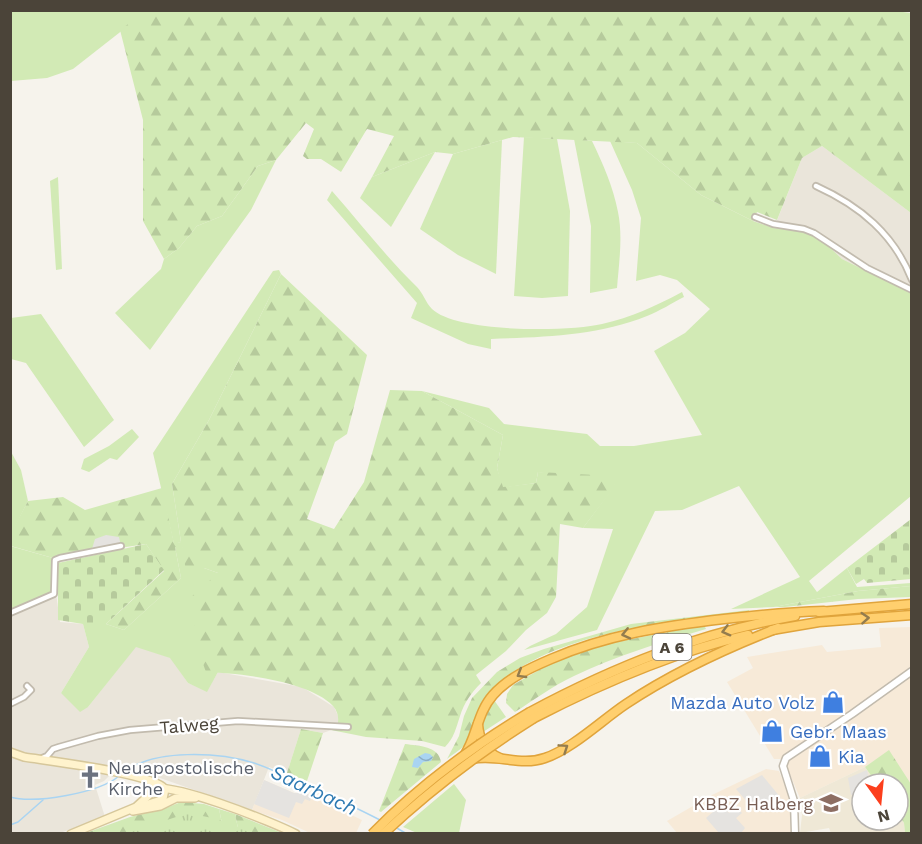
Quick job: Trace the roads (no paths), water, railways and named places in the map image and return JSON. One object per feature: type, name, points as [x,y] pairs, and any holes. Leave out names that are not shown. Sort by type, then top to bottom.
[{"type":"highway","name":"A 6","points":[[377,833],[532,715],[620,667],[685,643],[751,625],[824,611],[912,604]]},
{"type":"highway","points":[[377,833],[433,782],[458,765],[469,748],[486,704],[504,684],[523,672],[559,655],[607,638],[684,623],[787,612],[824,611]]},
{"type":"highway","name":"A 6","points":[[532,715],[652,664],[731,639],[778,628],[819,622],[912,615]]},
{"type":"highway","name":"A 6","points":[[458,765],[476,758],[536,761],[556,754],[626,704],[701,660],[778,628]]},
{"type":"highway","points":[[478,720],[480,740],[485,747],[493,755],[508,761]]},
{"type":"main road","points":[[10,753],[132,775],[158,783],[165,793]]},
{"type":"main road","points":[[132,775],[149,796],[159,801],[165,793],[182,791],[255,816],[296,834]]},
{"type":"main road","points":[[133,812],[149,796],[153,787],[165,793],[195,798]]},
{"type":"main road","points":[[113,818],[136,807],[149,796]]},
{"type":"main road","points":[[71,834],[113,818],[160,806],[176,798],[205,799]]},
{"type":"street","points":[[816,186],[846,202],[881,230],[891,240],[903,259],[912,280]]},
{"type":"street","points":[[755,217],[773,224],[814,233],[867,268],[912,290]]},
{"type":"street","points":[[10,613],[54,594],[54,563],[57,558],[120,546]]},
{"type":"street","points":[[795,834],[794,801],[783,766],[786,758],[912,671]]},
{"type":"street","points":[[10,705],[31,690],[27,686]]},
{"type":"street","name":"Talweg","points":[[38,759],[47,756],[53,749],[98,736],[130,730],[238,721],[348,727]]},
{"type":"water","points":[[425,753],[433,757],[431,761],[423,762],[418,768],[412,767],[414,759]]},
{"type":"waterway","name":"Saarbach","points":[[125,771],[138,764],[170,756],[206,755],[239,759],[269,769],[380,820]]},
{"type":"waterway","name":"Saarbach","points":[[10,797],[35,799],[66,796],[97,787],[119,776]]},
{"type":"waterway","points":[[10,825],[18,822],[43,800]]},
{"type":"waterway","name":"Saarbach","points":[[395,827],[407,834]]},
{"type":"place","name":"Mazda Auto Volz","points":[[833,702]]},
{"type":"place","name":"Gebr. Maas","points":[[772,731]]},
{"type":"place","name":"Kia","points":[[820,756]]},
{"type":"place","name":"Neuapostolische Kirche","points":[[90,777]]},
{"type":"place","name":"KBBZ Halberg","points":[[831,803]]}]
